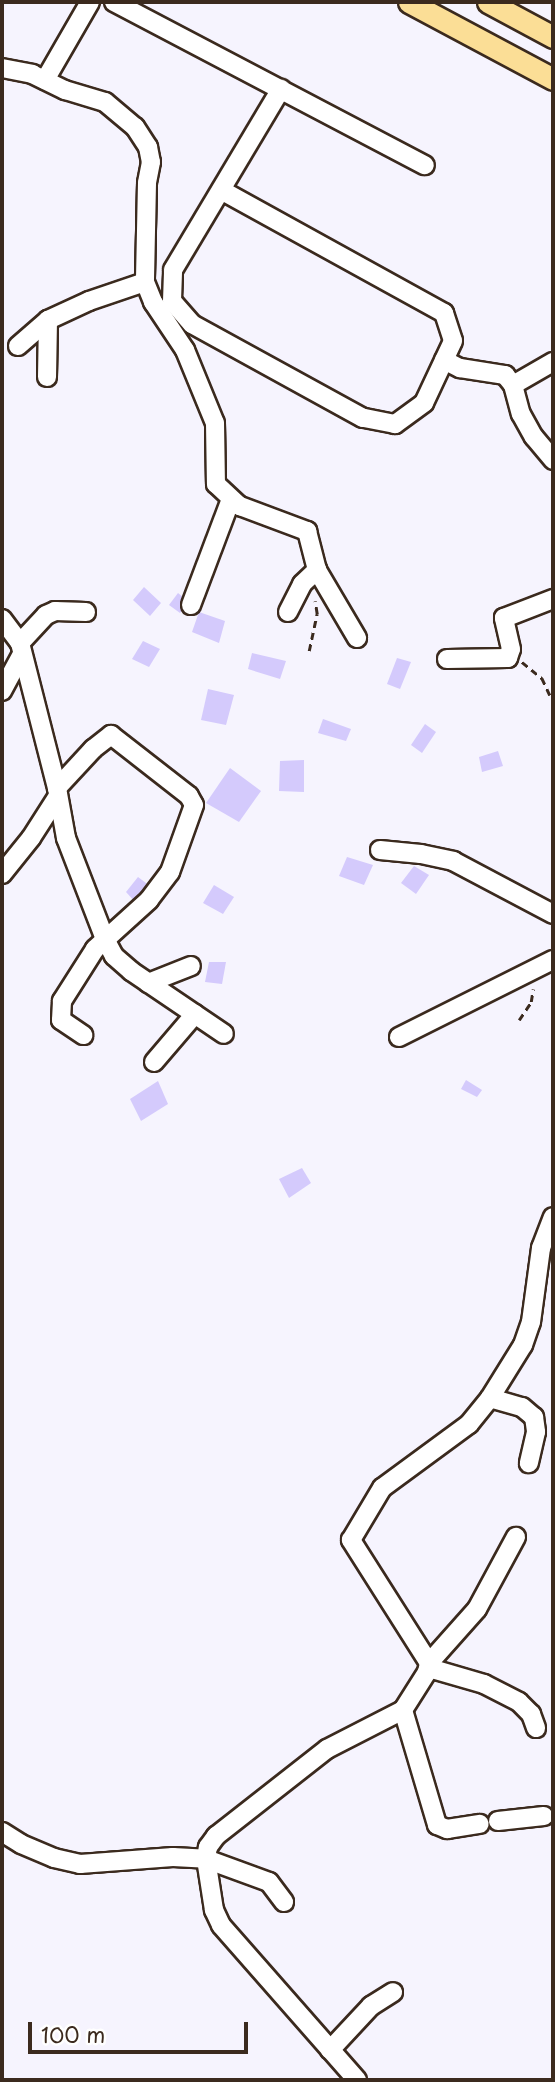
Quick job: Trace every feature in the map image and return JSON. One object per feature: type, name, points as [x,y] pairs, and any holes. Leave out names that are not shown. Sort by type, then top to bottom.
[{"type":"main road","points":[[409,2],[553,79]]},
{"type":"main road","points":[[488,2],[553,37]]},
{"type":"street","points":[[44,80],[90,2]]},
{"type":"street","points":[[114,2],[425,165]]},
{"type":"street","points":[[2,68],[44,80],[116,108],[135,127],[148,147],[151,162],[147,183],[145,282],[153,302],[185,350],[210,408],[216,432],[216,484],[231,499],[280,523],[303,527],[310,537],[313,574],[357,639]]},
{"type":"street","points":[[221,190],[444,313],[453,341],[424,403],[396,425],[363,418],[192,324],[172,301],[173,270],[281,89]]},
{"type":"street","points":[[18,346],[48,320],[89,301],[145,282]]},
{"type":"street","points":[[47,377],[48,320]]},
{"type":"street","points":[[444,359],[460,368],[505,375],[513,385],[522,414],[534,437],[553,460]]},
{"type":"street","points":[[513,385],[553,362]]},
{"type":"street","points":[[191,606],[231,499]]},
{"type":"street","points":[[288,612],[313,574]]},
{"type":"street","points":[[447,659],[501,660],[511,654],[505,618],[553,599]]},
{"type":"street","points":[[2,691],[21,648],[46,615],[55,611],[86,612]]},
{"type":"street","points":[[2,619],[21,648],[58,792],[66,838],[114,956],[148,983],[224,1034]]},
{"type":"street","points":[[2,874],[31,838],[58,792],[93,749],[111,735],[189,796],[194,805],[170,872],[149,900],[87,959],[62,1001],[61,1020],[82,1035]]},
{"type":"street","points":[[380,850],[421,854],[453,861],[553,914]]},
{"type":"street","points":[[399,1037],[546,963]]},
{"type":"street","points":[[148,983],[191,966]]},
{"type":"street","points":[[155,1062],[195,1014]]},
{"type":"street","points":[[536,1728],[531,1714],[519,1702],[484,1684],[429,1665],[351,1540],[382,1488],[470,1424],[490,1398],[523,1345],[531,1322],[541,1248],[553,1217]]},
{"type":"street","points":[[490,1398],[522,1407],[534,1417],[536,1432],[529,1463]]},
{"type":"street","points":[[356,2080],[222,1926],[214,1910],[206,1859],[208,1847],[216,1836],[327,1749],[403,1710],[429,1665],[477,1609],[516,1537]]},
{"type":"street","points":[[403,1710],[437,1825],[447,1829],[544,1816]]},
{"type":"street","points":[[2,1832],[21,1844],[54,1858],[80,1864],[173,1857],[206,1859],[269,1882],[284,1902]]},
{"type":"street","points":[[330,2050],[372,2006],[393,1992]]},
{"type":"path","points":[[309,651],[317,614],[313,574]]},
{"type":"path","points":[[511,654],[542,678],[550,695]]},
{"type":"path","points":[[519,1020],[531,1002],[546,963]]},
{"type":"building","points":[[144,587],[161,603],[150,616],[133,600]]},
{"type":"building","points":[[178,593],[189,602],[180,613],[169,605]]},
{"type":"building","points":[[199,612],[225,621],[219,643],[192,632]]},
{"type":"building","points":[[143,641],[160,649],[149,667],[132,659]]},
{"type":"building","points":[[252,653],[286,661],[280,679],[248,669]]},
{"type":"building","points":[[397,658],[411,662],[400,689],[387,684]]},
{"type":"building","points":[[208,689],[234,695],[226,725],[201,720]]},
{"type":"building","points":[[323,719],[351,729],[346,741],[318,733]]},
{"type":"building","points":[[425,724],[436,732],[422,753],[411,745]]},
{"type":"building","points":[[498,751],[503,766],[482,772],[479,757]]},
{"type":"building","points":[[304,760],[304,792],[279,791],[280,761]]},
{"type":"building","points":[[230,768],[261,791],[239,822],[206,803]]},
{"type":"building","points":[[347,857],[373,865],[364,885],[339,876]]},
{"type":"building","points":[[414,866],[429,875],[416,894],[401,883]]},
{"type":"building","points":[[138,877],[150,886],[136,903],[126,892]]},
{"type":"building","points":[[214,885],[234,897],[223,914],[203,903]]},
{"type":"building","points":[[209,962],[226,962],[222,984],[205,982]]},
{"type":"building","points":[[466,1080],[482,1090],[477,1097],[461,1089]]},
{"type":"building","points":[[158,1081],[168,1104],[141,1121],[130,1099]]},
{"type":"building","points":[[302,1168],[311,1183],[289,1198],[279,1179]]}]
